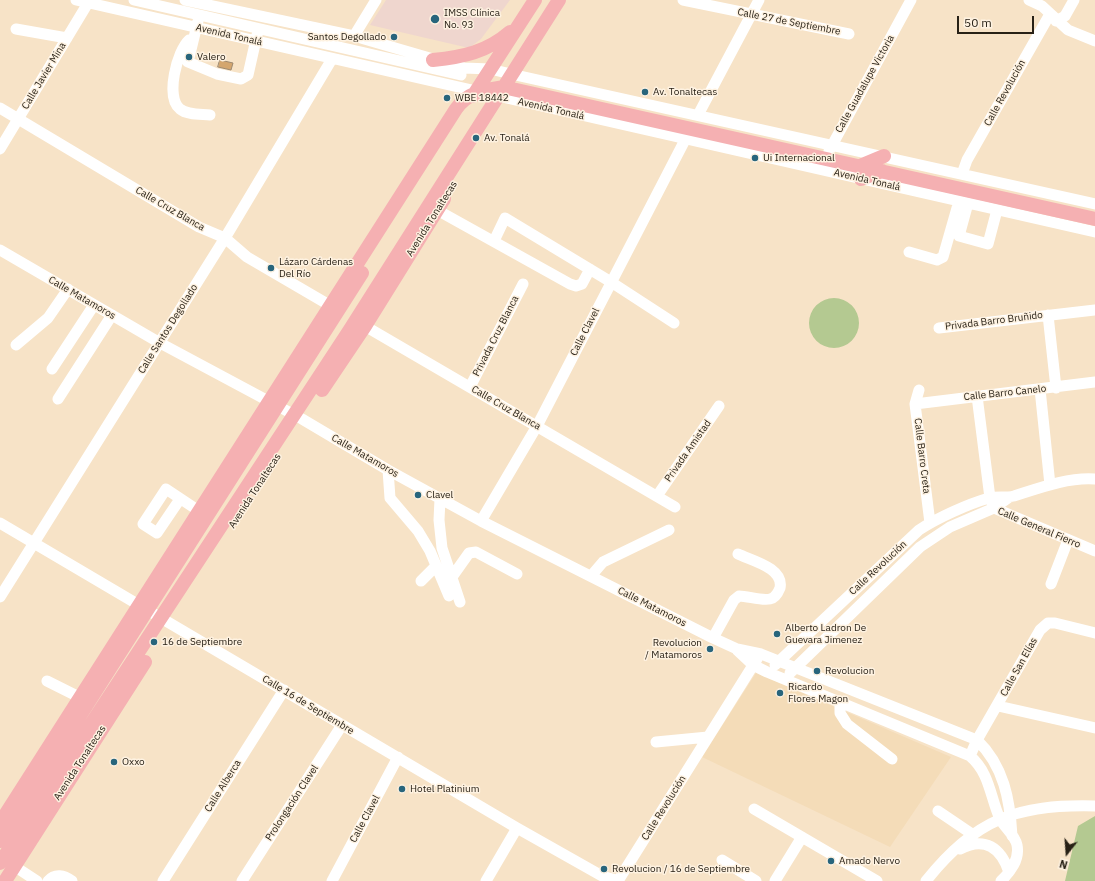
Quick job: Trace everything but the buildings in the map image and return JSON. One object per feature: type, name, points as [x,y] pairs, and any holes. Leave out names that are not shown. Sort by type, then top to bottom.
[{"type":"main road","points":[[0,841],[144,608],[334,308],[456,109],[464,99],[476,92],[524,20],[535,0]]},
{"type":"main road","name":"Avenida Tonaltecas","points":[[361,323],[511,74],[559,0]]},
{"type":"main road","points":[[433,60],[462,57],[482,50],[503,38],[524,20]]},
{"type":"main road","points":[[490,69],[500,92]]},
{"type":"main road","name":"Avenida Tonalá","points":[[476,92],[500,92],[860,173],[882,171],[1095,219]]},
{"type":"main road","name":"Avenida Tonaltecas","points":[[5,881],[4,861],[166,620],[298,417],[437,210],[492,122],[500,92]]},
{"type":"main road","points":[[860,173],[884,156]]},
{"type":"main road","points":[[0,823],[79,697],[144,608],[199,511],[273,404]]},
{"type":"street","name":"Avenida Tonalá","points":[[76,0],[196,31],[255,42],[476,92]]},
{"type":"street","points":[[134,0],[201,9],[226,4],[262,17],[354,36],[464,68],[490,69],[1095,204]]},
{"type":"street","points":[[185,0],[201,9],[259,29],[461,75]]},
{"type":"street","points":[[354,36],[376,0]]},
{"type":"street","name":"Calle 27 de Septiembre","points":[[683,0],[849,34]]},
{"type":"street","points":[[698,115],[759,0]]},
{"type":"street","name":"Calle Guadalupe Victoria","points":[[824,164],[832,145],[911,0]]},
{"type":"street","points":[[1029,0],[1042,6],[1068,30],[1095,42]]},
{"type":"street","name":"Calle Revolución","points":[[962,174],[967,160],[1053,17],[1065,16],[1074,0]]},
{"type":"street","name":"Calle Javier Mina","points":[[0,149],[88,3]]},
{"type":"street","points":[[201,9],[188,62],[217,74],[241,79],[248,75],[262,17]]},
{"type":"street","points":[[16,28],[67,38]]},
{"type":"street","points":[[196,31],[185,44],[178,59],[173,79],[174,100],[180,109],[191,113],[210,116]]},
{"type":"street","name":"Calle Santos Degollado","points":[[0,597],[225,238],[332,59]]},
{"type":"street","name":"Avenida Tonalá","points":[[500,92],[685,140],[824,164]]},
{"type":"street","name":"Calle Cruz Blanca","points":[[0,108],[199,227],[225,238],[247,257],[334,308]]},
{"type":"street","name":"Calle Clavel","points":[[480,521],[537,426],[685,140]]},
{"type":"street","name":"Avenida Tonalá","points":[[860,173],[964,202],[1095,232]]},
{"type":"street","points":[[964,202],[959,236],[988,244],[997,210]]},
{"type":"street","points":[[909,252],[937,260],[943,257],[964,202]]},
{"type":"street","points":[[437,210],[570,284],[576,286],[582,284],[590,269]]},
{"type":"street","points":[[494,241],[506,218],[611,282],[674,323]]},
{"type":"street","name":"Calle Matamoros","points":[[0,250],[160,343],[298,417],[388,470],[480,521],[713,638],[737,649],[761,654],[977,740],[988,750],[1000,771],[1010,801],[1006,818]]},
{"type":"street","name":"Privada Cruz Blanca","points":[[470,387],[523,284]]},
{"type":"street","points":[[16,345],[48,318],[68,289]]},
{"type":"street","points":[[52,369],[94,305]]},
{"type":"street","name":"Privada Barro Bruñido","points":[[939,328],[1095,310]]},
{"type":"street","points":[[58,399],[112,315]]},
{"type":"street","points":[[1048,315],[1056,388]]},
{"type":"street","name":"Calle Cruz Blanca","points":[[361,323],[657,496]]},
{"type":"street","name":"Calle Barro Canelo","points":[[915,404],[1056,388],[1095,382]]},
{"type":"street","points":[[1040,389],[1050,485]]},
{"type":"street","name":"Calle Barro Creta","points":[[919,390],[915,404],[930,523]]},
{"type":"street","points":[[977,396],[992,503]]},
{"type":"street","name":"Privada Amistad","points":[[657,496],[719,406]]},
{"type":"street","points":[[388,470],[390,498],[418,531],[430,551],[448,596]]},
{"type":"street","name":"Calle Revolución","points":[[768,672],[918,530],[930,523],[1050,485],[1083,478],[1095,479]]},
{"type":"street","points":[[657,496],[675,507]]},
{"type":"street","points":[[180,499],[199,511]]},
{"type":"street","points":[[440,499],[440,533],[442,548],[460,602]]},
{"type":"street","name":"Calle Revolución","points":[[784,679],[925,543],[992,503]]},
{"type":"street","name":"Calle General Fierro","points":[[992,503],[1068,540],[1095,551]]},
{"type":"street","name":"Calle 16 de Septiembre","points":[[0,523],[517,828],[602,876],[619,881]]},
{"type":"street","points":[[591,576],[608,559],[669,530]]},
{"type":"street","points":[[1051,584],[1068,540]]},
{"type":"street","points":[[452,577],[466,556],[469,553],[476,552],[517,574]]},
{"type":"street","points":[[713,638],[734,600],[739,596],[769,599],[776,596],[780,589],[780,580],[776,572],[738,554]]},
{"type":"street","points":[[421,581],[436,566]]},
{"type":"street","name":"Calle San Elías","points":[[970,756],[977,740],[998,706],[1040,630],[1048,623],[1055,623],[1095,633]]},
{"type":"street","name":"Calle Matamoros","points":[[737,649],[753,665],[768,672],[970,756],[979,763],[1006,818]]},
{"type":"street","name":"Calle Revolución","points":[[619,881],[761,654]]},
{"type":"street","points":[[48,681],[79,697]]},
{"type":"street","name":"Calle Alberca","points":[[163,881],[284,690]]},
{"type":"street","points":[[840,701],[840,713],[847,724],[892,759]]},
{"type":"street","points":[[998,706],[1095,728]]},
{"type":"street","name":"Prolongación Clavel","points":[[242,881],[342,725]]},
{"type":"street","points":[[656,742],[708,737]]},
{"type":"street","name":"Calle Clavel","points":[[332,881],[398,757]]},
{"type":"street","points":[[926,881],[940,863],[972,834],[989,824],[1035,808],[1095,806]]},
{"type":"street","points":[[754,809],[877,881]]},
{"type":"street","points":[[938,811],[972,834]]},
{"type":"street","points":[[1001,881],[1010,872],[1016,860],[1017,846],[1006,818]]},
{"type":"street","points":[[486,881],[517,828]]},
{"type":"street","points":[[775,881],[802,838]]},
{"type":"street","points":[[940,863],[955,851],[965,846],[985,844],[1001,854],[1010,872]]},
{"type":"street","points":[[722,860],[756,881]]},
{"type":"street","points":[[4,861],[37,881]]},
{"type":"street","points":[[48,881],[56,875],[65,876],[72,881]]},
{"type":"shaded area","name":"IMSS Clínica No. 93","points":[[386,0],[510,0],[481,39],[469,48],[370,25]]},
{"type":"shaded area","points":[[756,673],[951,757],[890,847],[702,757]]},
{"type":"green space","points":[[829,298],[839,298],[852,305],[859,318],[859,328],[852,341],[839,348],[829,348],[820,344],[813,337],[809,328],[809,318],[813,309],[820,302]]},
{"type":"green space","points":[[1095,816],[1095,881],[1065,881],[1078,826]]},
{"type":"place","name":"IMSS Clínica No. 93","points":[[435,19]]},
{"type":"place","name":"Santos Degollado","points":[[394,37]]},
{"type":"place","name":"Valero","points":[[189,57]]},
{"type":"place","name":"Av. Tonaltecas","points":[[645,92]]},
{"type":"place","name":"WBE 18442","points":[[447,98]]},
{"type":"place","name":"Av. Tonalá","points":[[476,138]]},
{"type":"place","name":"Ui Internacional","points":[[755,158]]},
{"type":"place","name":"Lázaro Cárdenas Del Río","points":[[271,268]]},
{"type":"place","name":"Clavel","points":[[418,495]]},
{"type":"place","name":"Alberto Ladron De Guevara Jimenez","points":[[777,634]]},
{"type":"place","name":"16 de Septiembre","points":[[154,642]]},
{"type":"place","name":"Revolucion / Matamoros","points":[[710,649]]},
{"type":"place","name":"Revolucion","points":[[817,671]]},
{"type":"place","name":"Ricardo Flores Magon","points":[[780,693]]},
{"type":"place","name":"Oxxo","points":[[114,762]]},
{"type":"place","name":"Hotel Platinium","points":[[402,789]]},
{"type":"place","name":"Amado Nervo","points":[[831,861]]},
{"type":"place","name":"Revolucion / 16 de Septiembre","points":[[604,869]]}]
